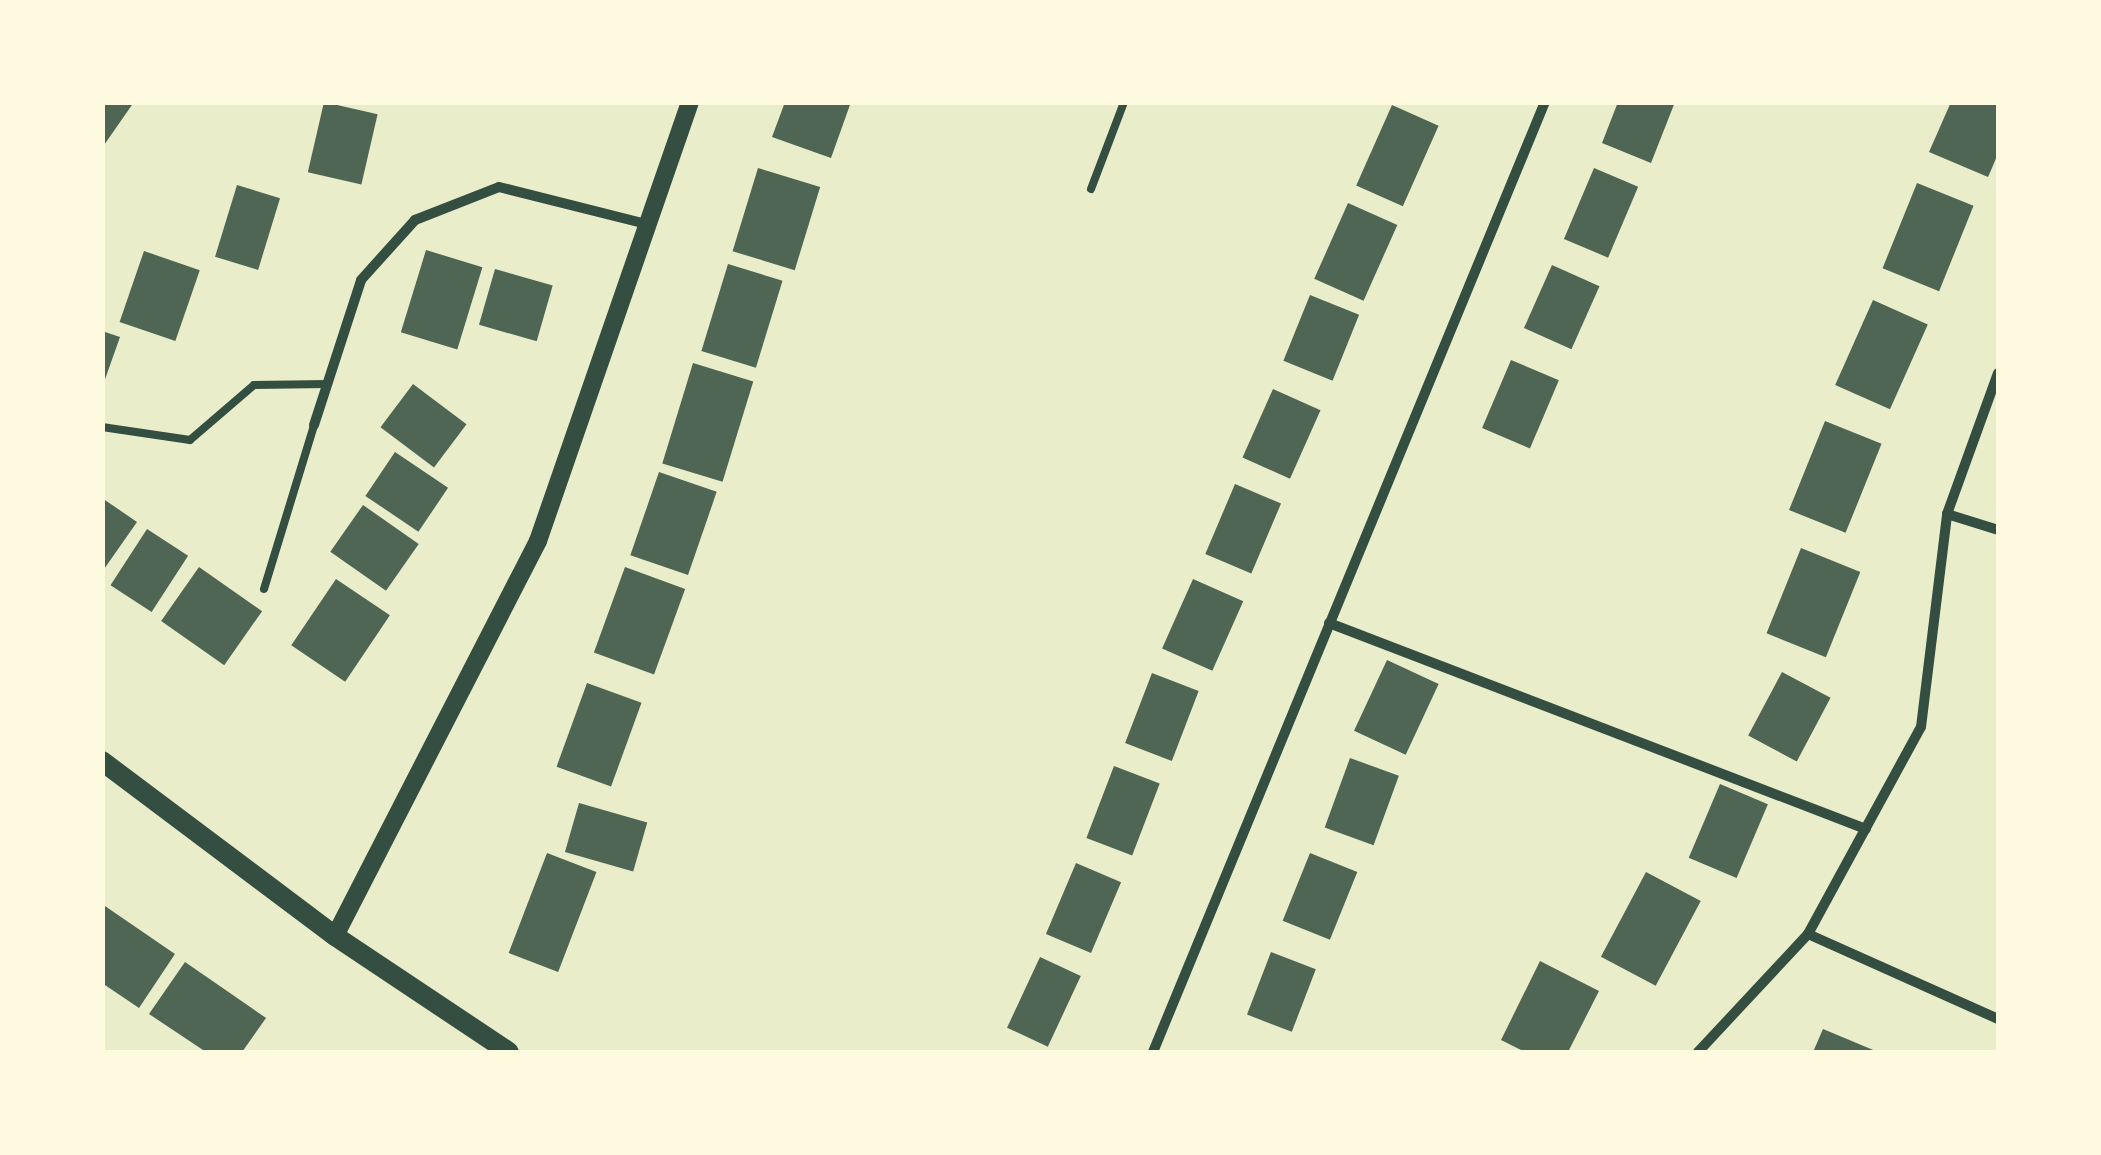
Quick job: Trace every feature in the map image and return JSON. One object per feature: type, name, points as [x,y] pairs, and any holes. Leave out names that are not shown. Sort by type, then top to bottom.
[{"type":"main road","points":[[102,761],[335,936],[509,1052]]},
{"type":"street","points":[[335,936],[538,541],[690,102]]},
{"type":"street","points":[[1153,1052],[1545,102]]},
{"type":"street","points":[[314,425],[361,280],[415,220],[499,188],[650,225]]},
{"type":"street","points":[[1698,1052],[1808,934],[1921,727],[1947,514],[1998,372]]},
{"type":"street","points":[[1947,514],[1998,530]]},
{"type":"street","points":[[1329,623],[1866,830]]},
{"type":"street","points":[[1808,934],[1998,1019]]},
{"type":"lane","points":[[1091,189],[1124,102]]},
{"type":"lane","points":[[102,427],[190,440],[254,386],[328,384]]},
{"type":"lane","points":[[264,589],[314,425]]},
{"type":"building","points":[[102,102],[134,102],[102,148]]},
{"type":"building","points":[[324,102],[378,114],[361,185],[308,172]]},
{"type":"building","points":[[785,102],[851,102],[831,158],[772,137]]},
{"type":"building","points":[[1618,102],[1675,102],[1651,163],[1602,143]]},
{"type":"building","points":[[1951,102],[1998,102],[1998,154],[1988,177],[1929,152]]},
{"type":"building","points":[[1392,105],[1439,126],[1403,206],[1356,185]]},
{"type":"building","points":[[758,168],[820,187],[795,270],[733,251]]},
{"type":"building","points":[[1594,168],[1638,187],[1608,258],[1564,239]]},
{"type":"building","points":[[1917,183],[1974,206],[1939,291],[1883,268]]},
{"type":"building","points":[[237,185],[280,198],[258,270],[215,257]]},
{"type":"building","points":[[1348,203],[1397,225],[1364,301],[1314,279]]},
{"type":"building","points":[[426,250],[482,267],[457,349],[401,332]]},
{"type":"building","points":[[144,251],[200,270],[175,341],[120,322]]},
{"type":"building","points":[[728,264],[783,281],[756,368],[701,351]]},
{"type":"building","points":[[1552,265],[1600,286],[1571,349],[1524,328]]},
{"type":"building","points":[[495,269],[553,286],[537,341],[479,325]]},
{"type":"building","points":[[1310,295],[1359,315],[1333,381],[1283,361]]},
{"type":"building","points":[[1873,300],[1928,324],[1890,409],[1835,385]]},
{"type":"building","points":[[102,331],[120,337],[103,385],[102,385]]},
{"type":"building","points":[[1511,360],[1559,380],[1530,448],[1482,428]]},
{"type":"building","points":[[693,363],[753,381],[723,482],[662,463]]},
{"type":"building","points":[[413,384],[467,424],[434,467],[381,427]]},
{"type":"building","points":[[1273,389],[1321,410],[1290,479],[1242,458]]},
{"type":"building","points":[[1825,421],[1882,444],[1846,533],[1789,510]]},
{"type":"building","points":[[395,452],[448,488],[418,532],[365,496]]},
{"type":"building","points":[[659,472],[717,492],[688,575],[630,555]]},
{"type":"building","points":[[1235,484],[1281,504],[1251,573],[1205,554]]},
{"type":"building","points":[[102,498],[137,522],[102,572]]},
{"type":"building","points":[[363,505],[419,544],[386,591],[330,552]]},
{"type":"building","points":[[147,529],[188,556],[152,612],[111,585]]},
{"type":"building","points":[[1801,548],[1860,572],[1826,657],[1767,633]]},
{"type":"building","points":[[199,567],[262,611],[224,665],[161,621]]},
{"type":"building","points":[[625,567],[685,589],[654,674],[594,653]]},
{"type":"building","points":[[336,579],[390,615],[345,682],[291,645]]},
{"type":"building","points":[[1193,579],[1243,601],[1212,671],[1162,648]]},
{"type":"building","points":[[1387,660],[1439,684],[1406,755],[1354,731]]},
{"type":"building","points":[[1782,672],[1831,698],[1797,761],[1748,736]]},
{"type":"building","points":[[1152,673],[1199,691],[1172,761],[1125,743]]},
{"type":"building","points":[[587,683],[642,703],[611,786],[557,767]]},
{"type":"building","points":[[1350,758],[1399,776],[1374,845],[1325,828]]},
{"type":"building","points":[[1114,766],[1160,784],[1132,855],[1086,838]]},
{"type":"building","points":[[1720,784],[1768,804],[1737,878],[1689,858]]},
{"type":"building","points":[[579,803],[647,823],[633,872],[565,852]]},
{"type":"building","points":[[547,853],[596,872],[558,972],[509,953]]},
{"type":"building","points":[[1310,853],[1357,872],[1330,940],[1283,921]]},
{"type":"building","points":[[1076,863],[1121,882],[1091,953],[1046,934]]},
{"type":"building","points":[[1646,872],[1701,901],[1656,986],[1601,957]]},
{"type":"building","points":[[102,904],[175,954],[139,1008],[102,983]]},
{"type":"building","points":[[1271,952],[1316,969],[1292,1032],[1247,1015]]},
{"type":"building","points":[[1040,957],[1081,976],[1048,1047],[1007,1028]]},
{"type":"building","points":[[1540,961],[1599,991],[1568,1052],[1525,1052],[1501,1040]]},
{"type":"building","points":[[185,962],[266,1018],[242,1052],[206,1052],[149,1014]]},
{"type":"building","points":[[1823,1029],[1878,1052],[1813,1052]]}]
